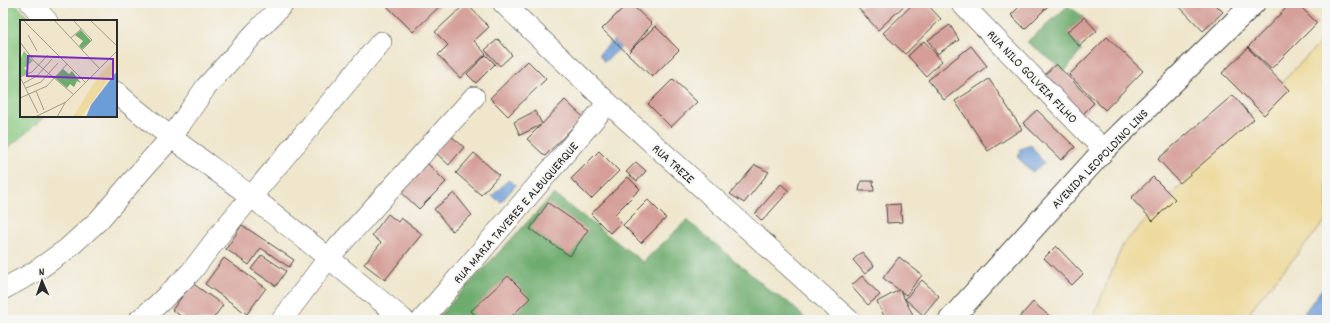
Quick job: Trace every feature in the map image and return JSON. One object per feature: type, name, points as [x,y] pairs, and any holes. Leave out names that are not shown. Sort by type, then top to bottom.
[{"type":"main road","name":"AVENIDA LEOPOLDINO LINS","points":[[950,320],[1104,150],[1254,3]]},
{"type":"street","points":[[31,3],[46,20]]},
{"type":"street","points":[[3,290],[34,273],[67,249],[99,220],[171,138],[206,87],[284,3]]},
{"type":"street","name":"RUA TREZE","points":[[503,3],[608,103],[849,320]]},
{"type":"street","name":"RUA NILO GOLVEIA FILHO","points":[[961,3],[1104,150]]},
{"type":"street","points":[[139,320],[156,306],[191,272],[224,229],[381,42]]},
{"type":"street","points":[[117,93],[171,138],[252,197],[328,257],[404,320]]},
{"type":"street","points":[[282,320],[328,257],[474,97]]},
{"type":"street","name":"RUA MARIA TAVERES E ALBUQUERQUE","points":[[422,320],[608,103]]},
{"type":"green space","points":[[3,3],[15,3],[30,20],[20,20],[20,117],[45,117],[3,152]]},
{"type":"green space","points":[[1068,6],[1084,17],[1067,32],[1079,46],[1081,51],[1064,72],[1027,42]]},
{"type":"green space","points":[[554,194],[643,262],[687,220],[774,294],[788,302],[807,320],[435,320]]},
{"type":"sand","points":[[1327,36],[1327,219],[1256,303],[1245,320],[1092,320],[1123,244]]},
{"type":"water","points":[[614,40],[621,48],[604,62],[599,54]]},
{"type":"water","points":[[1031,145],[1044,163],[1032,172],[1018,158],[1020,149]]},
{"type":"water","points":[[508,180],[516,185],[501,202],[492,196]]},
{"type":"water","points":[[1327,282],[1327,320],[1299,320]]},
{"type":"building","points":[[384,3],[443,3],[413,32]]},
{"type":"building","points":[[466,3],[489,27],[474,41],[486,54],[460,78],[438,55],[448,45],[435,32]]},
{"type":"building","points":[[628,3],[630,3],[652,24],[629,52],[655,26],[679,50],[652,77],[602,29]]},
{"type":"building","points":[[864,3],[907,3],[878,30],[858,8]]},
{"type":"building","points":[[914,3],[926,3],[941,19],[905,54],[883,33]]},
{"type":"building","points":[[1023,3],[1051,3],[1025,29],[1011,15]]},
{"type":"building","points":[[1176,3],[1214,3],[1223,12],[1203,31]]},
{"type":"building","points":[[1291,3],[1297,3],[1317,23],[1271,69],[1248,47]]},
{"type":"building","points":[[1084,17],[1097,31],[1079,46],[1067,32]]},
{"type":"building","points":[[950,25],[959,40],[937,54],[928,40]]},
{"type":"building","points":[[1107,37],[1143,71],[1105,110],[1069,75]]},
{"type":"building","points":[[498,39],[512,55],[500,66],[485,50]]},
{"type":"building","points":[[924,41],[942,61],[926,76],[908,56]]},
{"type":"building","points":[[971,46],[987,66],[944,100],[928,80]]},
{"type":"building","points":[[1248,48],[1289,90],[1264,115],[1222,73]]},
{"type":"building","points":[[486,55],[495,64],[476,83],[467,74]]},
{"type":"building","points":[[528,61],[546,79],[508,116],[490,98]]},
{"type":"building","points":[[1056,64],[1094,103],[1080,117],[1041,78]]},
{"type":"building","points":[[673,79],[697,102],[671,127],[648,104]]},
{"type":"building","points":[[989,79],[1022,129],[988,151],[955,101]]},
{"type":"building","points":[[1233,95],[1254,119],[1180,183],[1158,159]]},
{"type":"building","points":[[565,100],[583,117],[545,156],[527,139],[541,125],[520,135],[514,122],[535,111],[542,124]]},
{"type":"building","points":[[1037,110],[1075,147],[1061,160],[1023,123]]},
{"type":"building","points":[[450,135],[464,147],[449,165],[435,152]]},
{"type":"building","points":[[599,151],[619,171],[591,199],[571,179]]},
{"type":"building","points":[[474,153],[499,175],[481,195],[456,173]]},
{"type":"building","points":[[636,162],[646,171],[637,181],[626,172]]},
{"type":"building","points":[[428,164],[446,182],[419,209],[401,192]]},
{"type":"building","points":[[755,165],[769,172],[744,203],[730,194]]},
{"type":"building","points":[[628,177],[640,189],[614,215],[621,222],[610,233],[591,214]]},
{"type":"building","points":[[1153,177],[1175,199],[1153,221],[1131,198]]},
{"type":"building","points":[[861,181],[873,181],[874,191],[859,191]]},
{"type":"building","points":[[781,184],[789,191],[762,221],[755,214]]},
{"type":"building","points":[[454,193],[472,215],[452,231],[434,209]]},
{"type":"building","points":[[648,200],[666,218],[641,243],[623,225]]},
{"type":"building","points":[[548,203],[588,230],[570,256],[530,229]]},
{"type":"building","points":[[900,204],[902,222],[887,223],[886,205]]},
{"type":"building","points":[[388,214],[398,222],[401,218],[422,234],[385,280],[364,264],[381,243],[372,235]]},
{"type":"building","points":[[242,225],[294,260],[289,267],[261,248],[249,265],[226,249]]},
{"type":"building","points":[[1056,246],[1083,274],[1072,285],[1044,258]]},
{"type":"building","points":[[862,252],[874,266],[865,274],[853,260]]},
{"type":"building","points":[[262,255],[286,271],[276,286],[251,269]]},
{"type":"building","points":[[899,257],[922,275],[906,295],[900,291],[916,320],[886,320],[877,302],[899,290],[883,278]]},
{"type":"building","points":[[224,258],[266,288],[247,314],[205,284]]},
{"type":"building","points":[[508,276],[530,298],[508,320],[480,320],[471,311]]},
{"type":"building","points":[[862,276],[880,295],[868,305],[851,286]]},
{"type":"building","points":[[922,280],[939,296],[923,315],[905,299]]},
{"type":"building","points":[[192,283],[223,305],[212,320],[187,320],[172,310]]},
{"type":"building","points":[[1033,302],[1054,320],[1017,320]]}]
